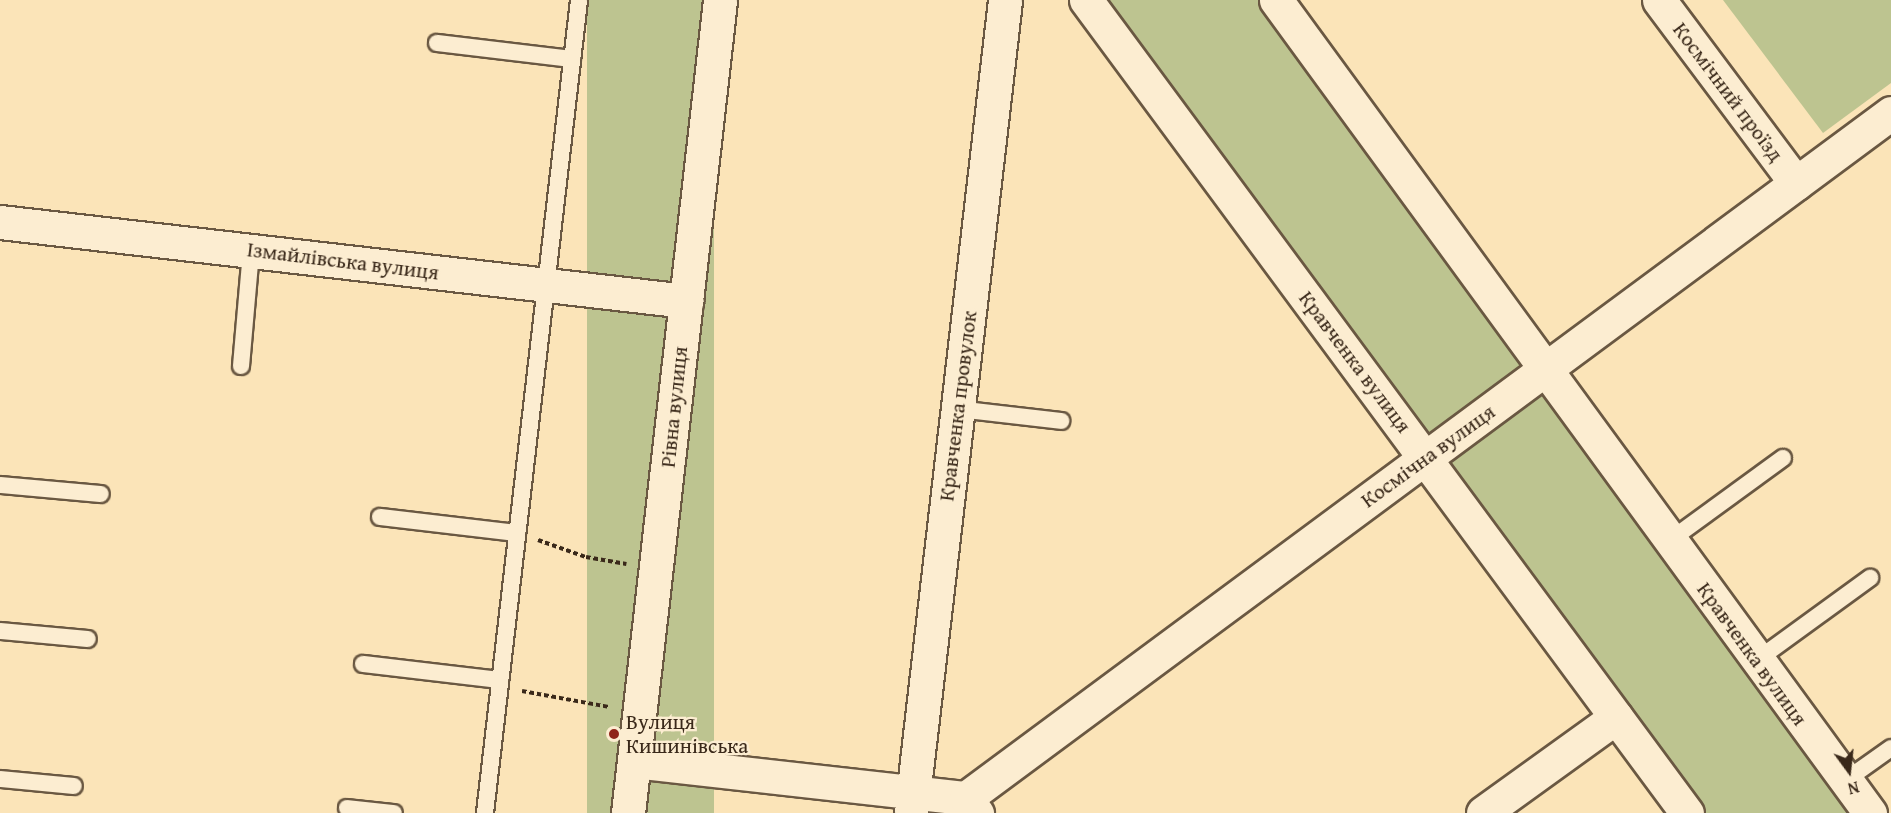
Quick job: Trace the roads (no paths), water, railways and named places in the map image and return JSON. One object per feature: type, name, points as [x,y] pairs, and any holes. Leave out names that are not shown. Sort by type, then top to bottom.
[{"type":"street","name":"Рівна вулиця","points":[[628,813],[720,0]]},
{"type":"street","name":"Кравченка провулок","points":[[912,803],[1005,0]]},
{"type":"street","name":"Кравченка вулиця","points":[[1086,0],[1687,813]]},
{"type":"street","name":"Кравченка вулиця","points":[[1276,0],[1543,371],[1870,813]]},
{"type":"street","name":"Космічний проїзд","points":[[1659,0],[1796,183]]},
{"type":"street","name":"Космічна вулиця","points":[[971,806],[1426,457],[1891,113]]},
{"type":"street","name":"Ізмайлівська вулиця","points":[[0,222],[686,301]]},
{"type":"street","points":[[1483,813],[1616,717]]},
{"type":"street","points":[[634,761],[912,803],[971,806]]},
{"type":"lane","points":[[485,813],[579,0]]},
{"type":"lane","points":[[437,43],[572,59]]},
{"type":"lane","points":[[241,366],[251,251]]},
{"type":"lane","points":[[958,409],[1061,421]]},
{"type":"lane","points":[[1669,542],[1783,458]]},
{"type":"lane","points":[[0,485],[101,494]]},
{"type":"lane","points":[[380,518],[517,533]]},
{"type":"lane","points":[[1757,660],[1870,578]]},
{"type":"lane","points":[[0,631],[88,639]]},
{"type":"lane","points":[[363,664],[500,680]]},
{"type":"lane","points":[[1846,780],[1891,747]]},
{"type":"lane","points":[[0,779],[74,786]]},
{"type":"lane","points":[[347,808],[394,813]]},
{"type":"place","name":"Вулиця Кишинівська","points":[[614,734]]}]
